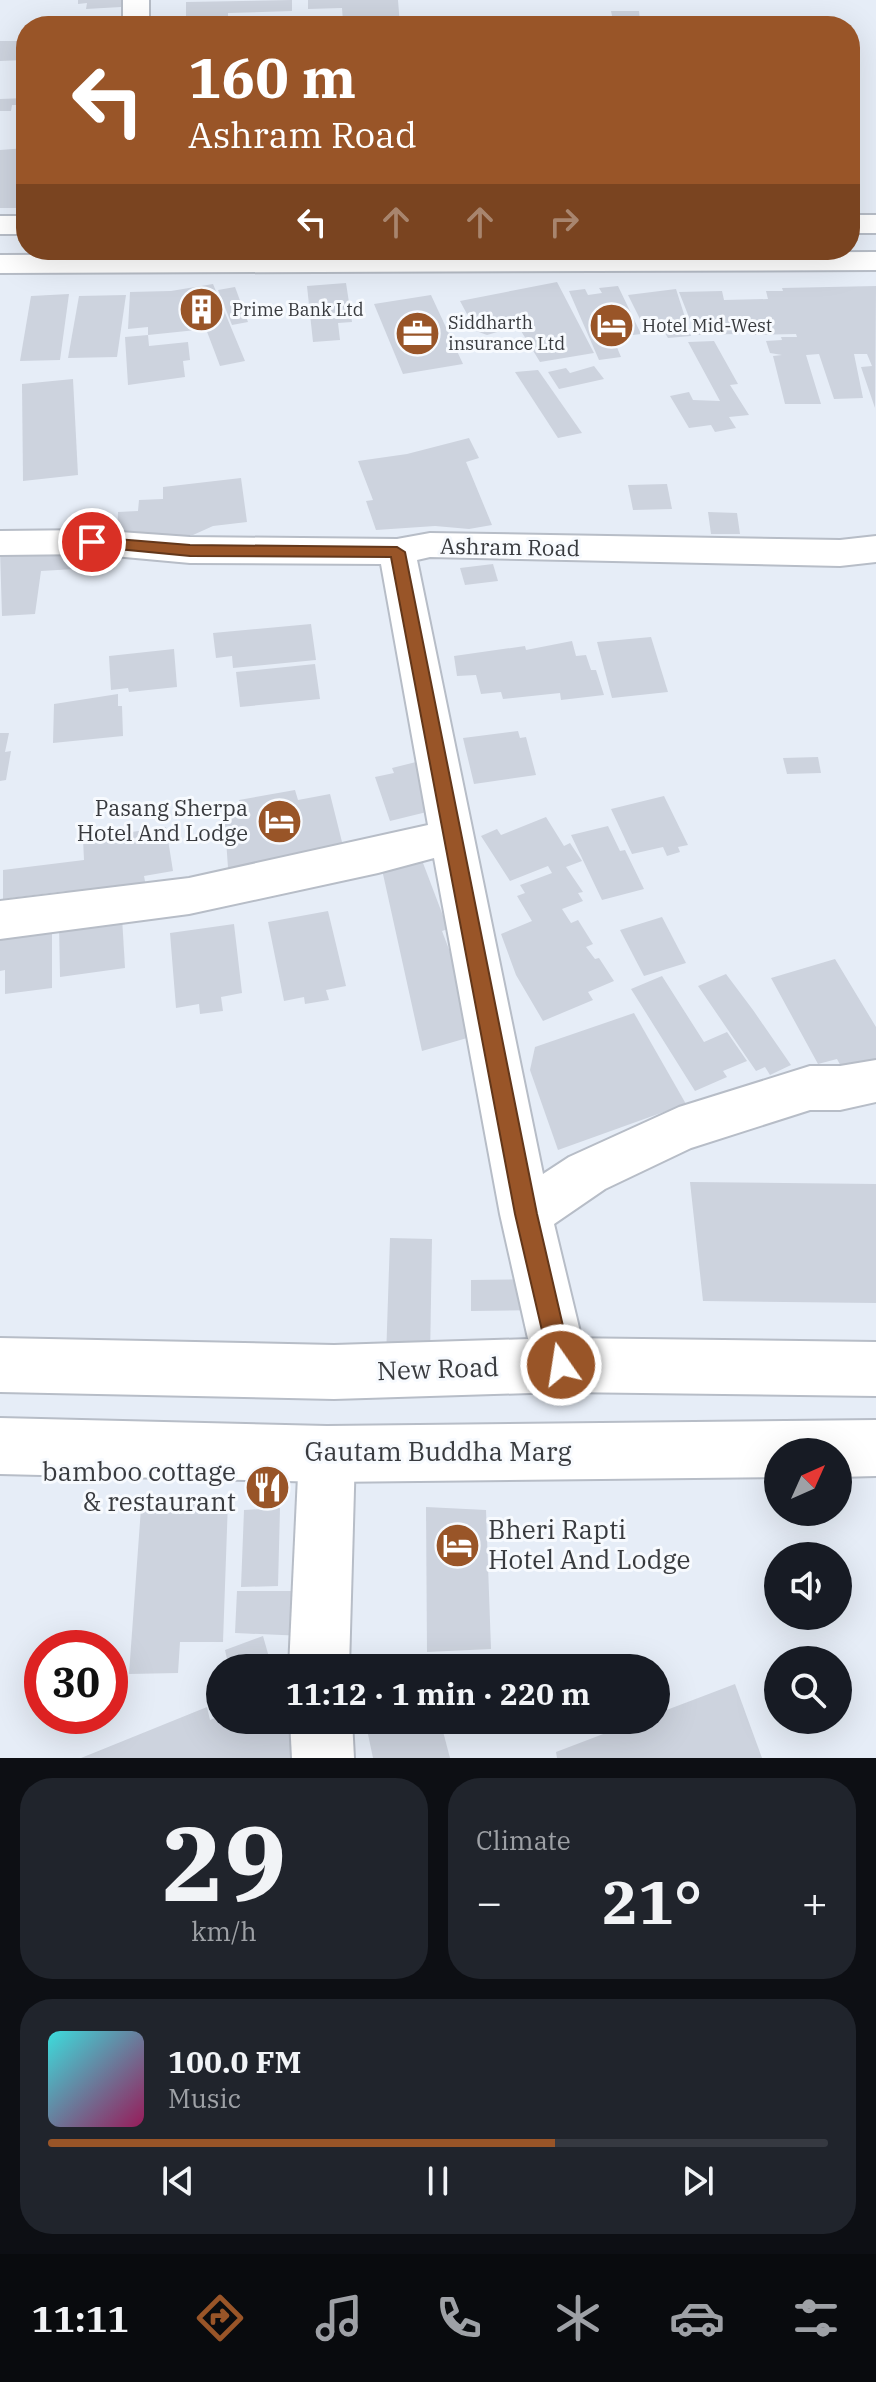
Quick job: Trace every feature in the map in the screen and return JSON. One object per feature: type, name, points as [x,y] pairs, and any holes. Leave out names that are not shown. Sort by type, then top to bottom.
[{"type":"main road","points":[[0,264],[876,261]]},
{"type":"main road","name":"Ashram Road","points":[[0,543],[92,542],[190,550],[397,552],[430,545],[840,553],[876,549]]},
{"type":"main road","points":[[397,552],[526,1214],[561,1365]]},
{"type":"main road","points":[[0,920],[189,896],[378,856],[451,836]]},
{"type":"main road","points":[[526,1214],[587,1173],[679,1129],[810,1088],[840,1088],[876,1081]]},
{"type":"main road","name":"New Road","points":[[0,1365],[334,1372],[561,1365],[876,1369]]},
{"type":"main road","name":"Gautam Buddha Marg","points":[[0,1446],[327,1454],[876,1448]]},
{"type":"main road","points":[[320,1654],[327,1454]]},
{"type":"main road","points":[[322,1734],[323,1758]]},
{"type":"building","points":[[78,0],[122,0],[121,7],[86,9],[87,3],[78,4]]},
{"type":"building","points":[[292,0],[292,11],[186,16],[186,2]]},
{"type":"building","points":[[308,0],[398,0],[399,16],[343,16],[342,8],[308,9]]},
{"type":"building","points":[[611,11],[639,11],[640,16],[612,16]]},
{"type":"building","points":[[0,41],[16,41],[16,60],[0,61]]},
{"type":"building","points":[[16,98],[16,105],[12,105],[11,111],[0,111],[0,99]]},
{"type":"building","points":[[16,149],[16,208],[0,208],[0,150]]},
{"type":"building","points":[[557,282],[594,353],[540,362],[518,326],[487,335],[476,331],[460,301]]},
{"type":"building","points":[[346,283],[352,322],[338,323],[340,340],[313,342],[307,286]]},
{"type":"building","points":[[213,284],[245,361],[220,366],[206,329],[148,335],[148,327],[128,329],[130,292],[171,291]]},
{"type":"building","name":"Hotel Mid-West","points":[[618,286],[641,334],[607,338],[611,345],[616,345],[621,357],[599,360],[569,291],[585,289],[588,295],[602,293],[599,288]]},
{"type":"building","points":[[876,286],[875,408],[861,367],[872,366],[867,354],[854,354],[863,398],[834,399],[819,354],[806,355],[821,404],[785,404],[773,356],[782,355],[770,353],[766,341],[797,337],[796,334],[755,335],[752,328],[735,328],[737,334],[696,335],[679,292],[722,291],[724,300],[768,299],[766,291],[783,291],[782,288]]},
{"type":"building","points":[[235,287],[248,322],[232,325],[218,290]]},
{"type":"building","points":[[676,289],[691,336],[668,338],[665,333],[648,335],[628,295]]},
{"type":"building","points":[[69,294],[60,360],[20,361],[31,296]]},
{"type":"building","points":[[126,295],[117,357],[68,358],[79,296]]},
{"type":"building","points":[[431,295],[463,364],[403,374],[374,304]]},
{"type":"building","points":[[148,335],[149,346],[188,342],[190,360],[183,361],[185,377],[128,385],[125,337]]},
{"type":"building","points":[[714,341],[738,384],[730,385],[749,415],[729,417],[736,428],[715,432],[711,425],[689,428],[670,396],[689,392],[693,400],[720,401],[688,342]]},
{"type":"building","points":[[594,366],[604,379],[559,389],[548,372],[566,368],[570,373]]},
{"type":"building","points":[[538,370],[582,433],[558,438],[515,372]]},
{"type":"building","points":[[73,379],[78,475],[23,481],[22,384]]},
{"type":"building","points":[[469,438],[479,458],[466,462],[492,525],[469,529],[435,526],[376,530],[366,501],[373,500],[358,461],[407,454]]},
{"type":"building","points":[[241,478],[247,522],[213,526],[193,535],[117,541],[118,512],[138,511],[139,500],[163,499],[163,487]]},
{"type":"building","points":[[667,484],[672,509],[633,510],[628,485]]},
{"type":"building","points":[[708,512],[737,513],[740,534],[711,534]]},
{"type":"building","points":[[78,546],[75,569],[41,571],[35,614],[2,616],[0,550]]},
{"type":"building","points":[[493,564],[498,581],[465,585],[460,568]]},
{"type":"building","points":[[311,624],[316,660],[233,668],[232,656],[216,658],[213,633]]},
{"type":"building","points":[[651,637],[668,692],[612,698],[597,642]]},
{"type":"building","points":[[572,641],[576,656],[586,655],[591,670],[596,670],[604,695],[561,700],[560,693],[503,699],[501,692],[481,694],[476,675],[457,676],[454,656],[525,646],[526,650]]},
{"type":"building","points":[[174,649],[177,687],[129,692],[128,688],[111,690],[109,656]]},
{"type":"building","points":[[315,664],[320,699],[240,707],[236,672]]},
{"type":"building","points":[[118,694],[118,706],[122,706],[123,736],[53,743],[54,704]]},
{"type":"building","points":[[518,731],[520,738],[526,737],[536,775],[474,784],[463,738]]},
{"type":"building","points":[[0,733],[9,733],[5,752],[11,751],[6,780],[0,781]]},
{"type":"building","points":[[818,757],[821,773],[787,774],[783,758]]},
{"type":"building","points":[[424,760],[443,808],[390,821],[375,777],[394,773],[392,768]]},
{"type":"building","points":[[295,790],[298,800],[330,794],[343,846],[228,868],[224,810],[241,807],[239,800]]},
{"type":"building","points":[[664,796],[688,845],[678,847],[680,852],[667,856],[663,847],[632,854],[611,809]]},
{"type":"building","points":[[546,817],[564,846],[570,843],[582,861],[566,867],[583,892],[578,893],[583,901],[562,909],[571,923],[578,920],[593,944],[586,947],[595,959],[599,958],[614,981],[588,992],[593,1000],[543,1021],[516,975],[501,934],[532,921],[517,896],[525,893],[520,885],[552,873],[548,866],[510,881],[481,836],[497,829],[501,835]]},
{"type":"building","points":[[608,826],[620,851],[625,850],[644,889],[602,900],[571,835]]},
{"type":"building","points":[[166,827],[173,871],[144,876],[146,886],[3,899],[3,870],[84,860],[83,839]]},
{"type":"building","points":[[420,855],[448,929],[442,931],[481,1034],[422,1051],[381,865]]},
{"type":"building","points":[[328,911],[346,986],[326,990],[329,1000],[305,1004],[304,997],[284,1001],[268,922]]},
{"type":"building","points":[[122,917],[125,968],[60,977],[59,925]]},
{"type":"building","points":[[662,917],[686,963],[644,976],[620,930]]},
{"type":"building","points":[[234,924],[242,993],[221,997],[223,1011],[200,1014],[199,1004],[176,1008],[170,933]]},
{"type":"building","points":[[52,926],[52,988],[5,994],[5,970],[0,971],[0,932]]},
{"type":"building","points":[[835,959],[876,1027],[876,1063],[844,1072],[837,1059],[818,1064],[771,978]]},
{"type":"building","points":[[726,974],[791,1065],[770,1075],[765,1067],[756,1071],[698,986]]},
{"type":"building","points":[[662,976],[704,1042],[727,1032],[747,1061],[723,1071],[727,1077],[695,1091],[631,989]]},
{"type":"building","points":[[634,1013],[686,1104],[558,1150],[530,1070],[535,1047]]},
{"type":"building","points":[[690,1182],[876,1184],[876,1303],[703,1301]]},
{"type":"building","points":[[390,1238],[432,1239],[430,1360],[386,1359]]},
{"type":"building","points":[[537,1279],[539,1310],[471,1311],[471,1280]]},
{"type":"building","points":[[228,1501],[223,1642],[180,1642],[178,1673],[129,1674],[141,1508]]},
{"type":"building","points":[[426,1507],[486,1510],[491,1649],[427,1652]]},
{"type":"building","points":[[280,1508],[278,1586],[241,1587],[244,1510]]},
{"type":"building","points":[[237,1591],[294,1591],[304,1636],[235,1633]]},
{"type":"building","points":[[263,1636],[268,1654],[226,1654],[225,1650]]},
{"type":"building","points":[[735,1684],[762,1758],[557,1758],[556,1752],[603,1734],[670,1734],[670,1709]]},
{"type":"building","points":[[206,1707],[206,1734],[291,1734],[297,1758],[81,1758]]},
{"type":"building","points":[[368,1734],[444,1734],[450,1758],[373,1758]]},
{"type":"place","name":"Prime Bank Ltd","points":[[201,310]]},
{"type":"place","name":"Hotel Mid-West","points":[[611,326]]},
{"type":"place","name":"Siddharth insurance Ltd","points":[[417,333]]},
{"type":"place","name":"Pasang Sherpa Hotel And Lodge","points":[[279,821]]},
{"type":"place","name":"bamboo cottage & restaurant","points":[[267,1487]]},
{"type":"place","name":"Bheri Rapti Hotel And Lodge","points":[[457,1545]]},
{"type":"route","points":[[92,542],[190,550],[397,552],[526,1214],[561,1365]]}]
